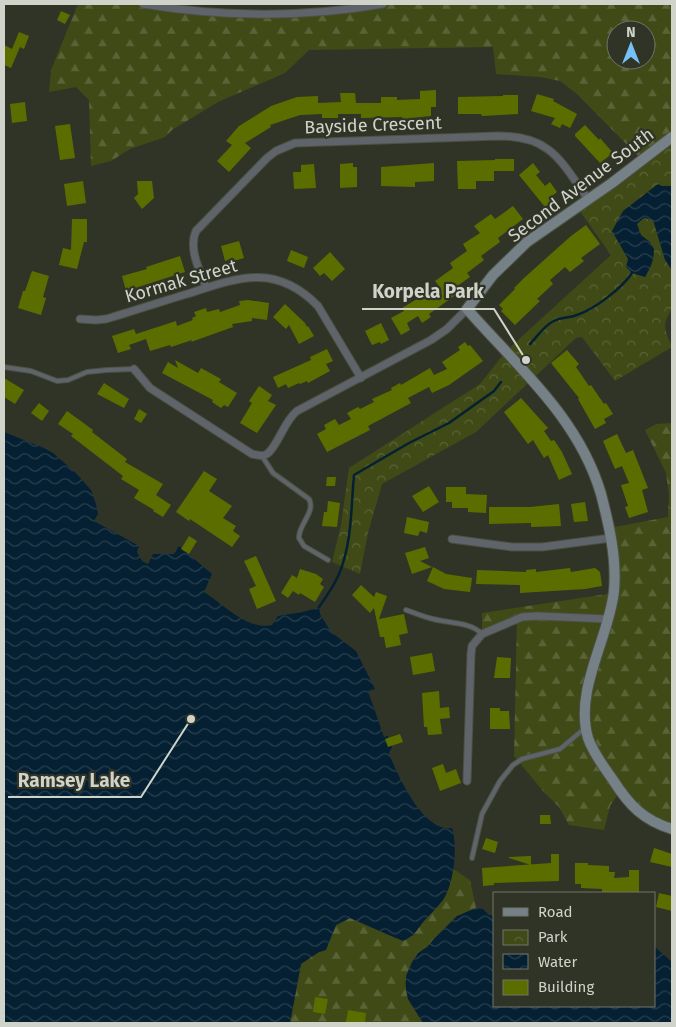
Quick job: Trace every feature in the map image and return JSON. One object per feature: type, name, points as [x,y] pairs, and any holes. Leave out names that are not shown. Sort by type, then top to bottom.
[{"type":"street","points":[[143,4],[206,12],[298,14],[382,4]]},
{"type":"street","name":"Bayside Crescent","points":[[206,288],[193,249],[196,231],[267,158],[276,151],[295,143],[498,136],[526,138],[552,151],[588,199]]},
{"type":"street","name":"Second Avenue South","points":[[261,455],[269,452],[294,413],[436,337],[447,329],[467,309],[493,275],[527,242],[672,137]]},
{"type":"street","name":"Kormak Street","points":[[80,319],[106,319],[233,279],[258,276],[280,281],[311,298],[324,313],[361,378]]},
{"type":"street","points":[[467,309],[542,390],[570,427],[582,449],[600,492],[611,538],[614,562],[614,587],[608,619],[587,696],[584,716],[586,728],[589,740],[603,766],[626,798],[641,815],[672,829]]},
{"type":"street","points":[[134,369],[150,388],[252,454],[261,455]]},
{"type":"street","points":[[452,539],[512,547],[542,547],[611,538]]},
{"type":"street","points":[[467,781],[471,654],[472,646],[482,634],[522,617],[608,619]]},
{"type":"lane","points":[[4,367],[30,372],[57,381],[68,380],[87,372],[134,369]]},
{"type":"lane","points":[[261,455],[273,473],[309,499],[311,507],[300,529],[299,538],[304,546],[328,560]]},
{"type":"lane","points":[[406,610],[433,619],[470,626],[482,634]]},
{"type":"lane","points":[[472,858],[482,814],[500,781],[513,765],[522,758],[560,749],[586,728]]},
{"type":"green space","points":[[78,4],[147,4],[169,7],[298,13],[379,4],[672,4],[672,136],[642,160],[577,94],[560,81],[540,77],[496,74],[493,47],[309,50],[285,73],[218,102],[172,130],[165,137],[130,149],[111,161],[91,166],[89,100],[76,87],[49,92],[51,70]]},
{"type":"green space","points":[[672,136],[672,309],[666,319],[665,328],[672,347],[615,381],[582,337],[576,338],[476,432],[382,484],[368,533],[360,574],[332,562],[341,525],[349,468],[480,384],[506,351],[611,255],[577,207]]},
{"type":"green space","points":[[672,423],[672,828],[658,824],[620,791],[610,806],[604,830],[569,825],[559,807],[514,756],[517,618],[482,634],[482,613],[614,593],[609,528],[668,517],[669,495],[666,473],[645,430],[656,424]]},
{"type":"green space","points":[[453,869],[470,880],[476,908],[457,916],[427,948],[418,953],[405,983],[408,999],[423,1023],[290,1023],[301,963],[324,951],[336,925],[350,918],[395,938],[413,936],[443,896],[451,879]]},
{"type":"water","points":[[658,184],[672,186],[672,270],[665,260],[653,220],[644,218],[637,224],[641,235],[650,242],[654,249],[652,263],[645,277],[632,273],[626,267],[628,259],[612,231],[623,211]]},
{"type":"water","points":[[4,432],[53,453],[76,473],[91,490],[98,514],[94,521],[139,546],[137,552],[142,561],[148,564],[153,554],[174,554],[179,546],[212,574],[204,592],[245,620],[263,626],[272,625],[278,616],[319,607],[320,614],[331,632],[356,651],[375,689],[368,691],[384,737],[388,736],[392,747],[389,753],[405,787],[421,812],[431,821],[441,827],[452,828],[455,845],[454,865],[450,885],[441,903],[413,934],[403,941],[350,918],[336,925],[326,950],[319,952],[301,964],[290,1023],[4,1023]]},
{"type":"water","points":[[476,908],[483,909],[489,915],[493,916],[493,1007],[656,1007],[656,948],[672,962],[672,1023],[423,1023],[408,999],[406,976],[418,953],[427,947],[457,916]]},
{"type":"building","points":[[61,11],[70,15],[65,24],[57,20]]},
{"type":"building","points":[[19,32],[29,36],[24,49],[20,47],[11,68],[4,65],[4,45],[12,49]]},
{"type":"building","points":[[436,90],[436,107],[431,107],[431,116],[402,119],[402,117],[361,118],[361,114],[338,114],[338,118],[322,118],[322,114],[300,115],[270,125],[271,127],[245,143],[251,148],[229,172],[217,161],[232,145],[226,141],[239,126],[271,106],[297,97],[318,96],[318,103],[341,102],[340,93],[355,93],[356,103],[381,103],[381,97],[397,97],[397,100],[420,99],[420,91]]},
{"type":"building","points":[[537,94],[554,99],[553,101],[577,114],[570,128],[562,124],[560,128],[551,124],[555,118],[531,111]]},
{"type":"building","points":[[518,95],[518,114],[482,116],[481,114],[458,114],[458,97]]},
{"type":"building","points":[[25,102],[27,121],[12,123],[10,104]]},
{"type":"building","points":[[70,124],[75,158],[60,160],[55,126]]},
{"type":"building","points":[[585,125],[613,153],[600,163],[575,136]]},
{"type":"building","points":[[514,159],[514,171],[494,171],[494,181],[476,181],[476,189],[458,189],[457,161]]},
{"type":"building","points":[[353,163],[353,167],[357,167],[357,187],[340,188],[340,164]]},
{"type":"building","points":[[434,163],[434,181],[415,182],[415,187],[381,186],[381,167]]},
{"type":"building","points":[[533,163],[540,172],[536,175],[545,186],[550,182],[557,192],[552,196],[555,199],[545,207],[519,175]]},
{"type":"building","points":[[314,164],[316,188],[294,189],[293,172],[301,172],[301,165]]},
{"type":"building","points":[[83,181],[86,203],[67,206],[64,184]]},
{"type":"building","points":[[137,181],[152,181],[154,198],[142,209],[134,198],[138,194]]},
{"type":"building","points":[[513,206],[523,219],[498,238],[500,242],[481,256],[484,260],[467,273],[470,277],[453,289],[457,294],[429,314],[431,317],[422,323],[418,316],[407,323],[410,330],[401,335],[391,318],[404,311],[402,308],[439,286],[435,281],[453,268],[450,263],[467,251],[463,244],[480,233],[474,226],[491,214],[495,219]]},
{"type":"building","points":[[72,219],[87,219],[87,242],[84,242],[77,269],[59,265],[63,248],[71,250]]},
{"type":"building","points":[[586,225],[600,244],[581,258],[584,261],[570,272],[565,267],[550,280],[553,284],[537,299],[540,301],[515,325],[501,311],[503,309],[499,305],[524,278]]},
{"type":"building","points":[[239,241],[244,258],[234,261],[233,258],[225,261],[221,246]]},
{"type":"building","points":[[291,250],[308,257],[304,268],[287,261]]},
{"type":"building","points":[[330,252],[345,269],[332,281],[324,273],[320,276],[313,268]]},
{"type":"building","points":[[180,256],[185,272],[126,291],[122,276],[147,269],[146,267]]},
{"type":"building","points":[[32,271],[49,276],[43,297],[46,298],[41,315],[18,308]]},
{"type":"building","points":[[248,300],[269,303],[267,320],[252,318],[252,321],[232,324],[233,327],[191,342],[192,340],[150,351],[146,339],[129,345],[131,349],[118,353],[112,336],[134,329],[136,334],[176,321],[177,326],[193,320],[192,318],[196,316],[194,312],[206,308],[207,312],[219,309],[220,312],[240,305],[239,301]]},
{"type":"building","points":[[285,304],[308,326],[314,336],[299,344],[289,325],[286,329],[273,317]]},
{"type":"building","points":[[381,323],[389,340],[381,344],[380,342],[372,345],[365,331]]},
{"type":"building","points":[[465,342],[468,346],[470,345],[483,361],[449,385],[432,393],[429,387],[408,398],[411,403],[368,426],[370,430],[327,452],[317,434],[326,429],[324,425],[335,419],[339,425],[351,419],[347,413],[374,402],[372,399],[430,368],[434,375],[447,369],[442,362],[460,350],[458,347]]},
{"type":"building","points":[[327,349],[333,361],[326,364],[330,371],[308,383],[307,381],[299,383],[288,388],[286,384],[278,388],[273,377],[311,360],[310,357]]},
{"type":"building","points":[[567,350],[579,364],[576,367],[589,386],[591,385],[613,414],[604,419],[606,423],[595,429],[579,398],[551,363]]},
{"type":"building","points":[[175,360],[198,373],[201,368],[221,379],[219,382],[237,393],[228,407],[224,405],[221,408],[212,402],[213,400],[162,373],[168,362],[178,368]]},
{"type":"building","points":[[4,378],[24,390],[15,404],[4,397]]},
{"type":"building","points":[[104,383],[129,399],[124,408],[97,394]]},
{"type":"building","points":[[259,386],[272,395],[268,401],[276,405],[257,433],[240,423],[252,403],[249,401]]},
{"type":"building","points":[[521,398],[548,428],[544,431],[551,441],[554,440],[562,452],[572,474],[559,480],[548,455],[544,458],[533,440],[528,444],[504,412]]},
{"type":"building","points":[[39,403],[49,411],[42,421],[31,413]]},
{"type":"building","points":[[139,409],[147,414],[141,423],[134,419]]},
{"type":"building","points":[[67,411],[127,459],[125,462],[163,484],[156,495],[171,505],[163,517],[134,498],[139,490],[121,479],[123,476],[71,436],[73,434],[58,424]]},
{"type":"building","points":[[617,434],[626,453],[633,450],[648,488],[642,490],[648,512],[629,518],[625,507],[628,506],[621,485],[629,483],[622,466],[615,469],[603,441]]},
{"type":"building","points":[[204,471],[217,479],[209,491],[232,506],[223,518],[236,526],[233,531],[240,536],[232,547],[176,512]]},
{"type":"building","points":[[327,477],[336,477],[335,486],[326,486]]},
{"type":"building","points":[[429,486],[439,502],[423,512],[412,496]]},
{"type":"building","points":[[446,487],[466,487],[466,494],[487,495],[486,513],[468,512],[468,508],[452,508],[452,502],[446,502]]},
{"type":"building","points":[[328,501],[340,503],[337,527],[322,526],[324,512],[327,512]]},
{"type":"building","points":[[585,502],[588,521],[574,522],[571,504]]},
{"type":"building","points":[[559,504],[561,526],[531,527],[531,523],[489,524],[489,507],[530,507]]},
{"type":"building","points":[[407,517],[429,522],[427,533],[420,531],[418,536],[404,533]]},
{"type":"building","points":[[189,536],[197,541],[189,554],[181,549]]},
{"type":"building","points":[[425,547],[429,558],[420,561],[432,567],[412,574],[405,553]]},
{"type":"building","points":[[256,556],[276,601],[257,609],[249,589],[256,586],[244,561]]},
{"type":"building","points":[[433,567],[446,574],[472,578],[470,592],[444,589],[427,581]]},
{"type":"building","points":[[570,568],[571,572],[595,568],[600,572],[602,586],[585,589],[520,593],[520,585],[476,584],[477,570],[526,572],[526,570],[536,569],[536,572]]},
{"type":"building","points":[[300,569],[316,574],[323,579],[320,584],[324,587],[315,602],[293,591],[288,598],[281,593],[292,575],[297,578]]},
{"type":"building","points":[[361,585],[374,597],[376,592],[387,596],[379,619],[404,614],[408,633],[399,635],[401,645],[386,648],[384,637],[380,637],[374,608],[370,613],[352,595]]},
{"type":"building","points":[[432,653],[435,671],[413,675],[410,657]]},
{"type":"building","points":[[497,657],[511,658],[510,678],[494,678]]},
{"type":"building","points":[[439,691],[440,708],[449,707],[450,718],[440,719],[442,734],[428,735],[427,727],[424,727],[422,693]]},
{"type":"building","points":[[490,708],[500,708],[500,711],[509,711],[510,729],[490,729]]},
{"type":"building","points":[[400,734],[403,742],[388,747],[385,739]]},
{"type":"building","points":[[443,764],[446,773],[456,769],[461,783],[440,791],[432,768]]},
{"type":"building","points":[[540,815],[550,815],[551,824],[540,824]]},
{"type":"building","points":[[486,838],[498,842],[495,853],[482,849]]},
{"type":"building","points":[[654,848],[672,854],[672,867],[650,862]]},
{"type":"building","points":[[551,854],[559,854],[559,881],[494,883],[494,885],[483,886],[482,868],[551,863]]},
{"type":"building","points":[[531,856],[531,865],[509,858],[509,857]]},
{"type":"building","points":[[575,863],[609,866],[609,872],[615,872],[614,878],[629,877],[629,870],[639,870],[639,892],[602,892],[602,889],[581,888],[581,884],[575,884]]},
{"type":"building","points":[[659,893],[672,896],[672,911],[656,907]]},
{"type":"building","points":[[315,997],[328,999],[325,1014],[313,1012]]},
{"type":"building","points":[[348,1010],[366,1013],[365,1023],[346,1023]]},
{"type":"waterway","points":[[530,344],[552,322],[577,315],[600,303],[622,285],[632,273]]},
{"type":"waterway","points":[[319,607],[335,583],[343,562],[350,525],[354,475],[409,443],[449,423],[494,391],[501,382]]},
{"type":"place","name":"Korpela Park","points":[[526,360]]},
{"type":"place","name":"Ramsey Lake","points":[[191,719]]}]
